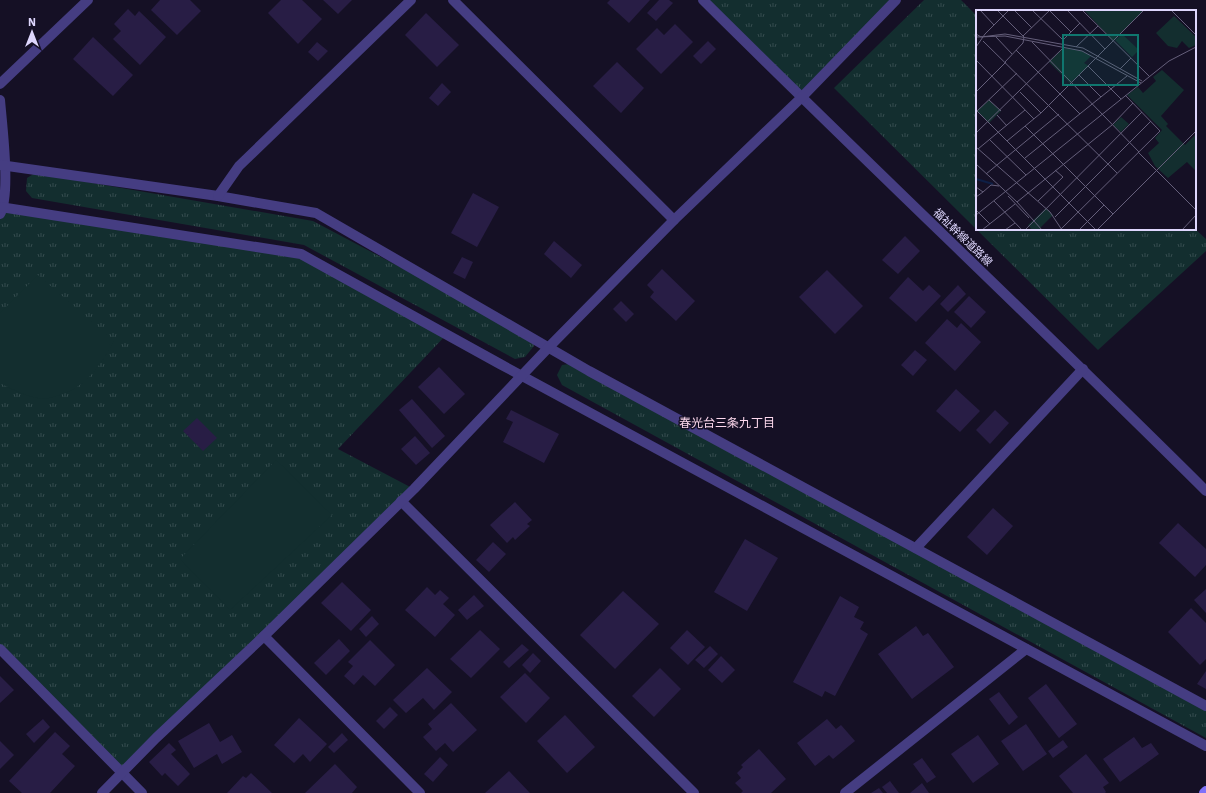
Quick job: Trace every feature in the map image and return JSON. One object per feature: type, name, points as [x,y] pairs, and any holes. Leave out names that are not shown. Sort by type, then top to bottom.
[{"type":"street","points":[[0,84],[88,0]]},
{"type":"street","points":[[218,196],[239,166],[411,0]]},
{"type":"street","points":[[453,0],[674,220]]},
{"type":"street","name":"福祉幹線道路線","points":[[702,0],[801,98],[1083,369],[1206,491]]},
{"type":"street","points":[[102,793],[156,738],[264,636],[401,501],[674,220],[801,98],[896,0]]},
{"type":"street","points":[[0,100],[3,166],[1,210],[300,254],[522,376],[1206,746]]},
{"type":"street","points":[[3,166],[218,196],[316,213],[548,348],[1206,706]]},
{"type":"street","points":[[916,548],[1083,369]]},
{"type":"street","points":[[401,501],[694,793]]},
{"type":"street","points":[[264,636],[420,793]]},
{"type":"street","points":[[0,649],[142,793]]},
{"type":"street","points":[[845,793],[1026,649]]},
{"type":"green space","points":[[703,0],[896,0],[801,98]]},
{"type":"green space","points":[[924,0],[961,0],[976,15],[976,229],[834,88]]},
{"type":"green space","points":[[35,173],[313,221],[532,337],[534,346],[525,357],[515,359],[304,245],[32,198],[26,191],[27,178]]},
{"type":"green space","points":[[4,208],[301,254],[447,334],[338,449],[414,489],[122,773],[0,649],[0,214]]},
{"type":"green space","points":[[977,230],[1196,230],[1206,239],[1206,251],[1098,350]]},
{"type":"green space","points":[[38,275],[114,341],[97,368],[83,382],[66,393],[43,399],[21,393],[0,383],[0,313]]},
{"type":"green space","points":[[576,363],[1206,706],[1206,738],[562,385],[557,375],[562,365]]},
{"type":"green space","points":[[276,460],[332,515],[230,610],[180,559]]},
{"type":"building","points":[[160,0],[190,0],[201,11],[177,35],[151,10]]},
{"type":"building","points":[[281,0],[302,0],[322,19],[298,44],[268,13]]},
{"type":"building","points":[[323,0],[352,0],[338,14]]},
{"type":"building","points":[[610,0],[650,0],[629,23],[607,3]]},
{"type":"building","points":[[659,0],[669,0],[673,3],[656,21],[647,13]]},
{"type":"building","points":[[128,9],[135,16],[139,11],[166,37],[140,65],[113,39],[121,31],[114,24]]},
{"type":"building","points":[[426,13],[459,45],[437,67],[405,35]]},
{"type":"building","points":[[675,24],[693,42],[661,74],[636,49],[657,28],[664,35]]},
{"type":"building","points":[[93,37],[133,75],[113,96],[73,59]]},
{"type":"building","points":[[708,41],[716,49],[701,64],[693,56]]},
{"type":"building","points":[[317,42],[328,51],[318,61],[308,52]]},
{"type":"building","points":[[617,62],[644,88],[621,113],[593,86]]},
{"type":"building","points":[[442,83],[451,92],[438,106],[429,98]]},
{"type":"building","points":[[473,193],[499,207],[477,247],[451,233]]},
{"type":"building","points":[[905,236],[920,251],[898,274],[882,260]]},
{"type":"building","points":[[554,241],[582,265],[571,278],[544,254]]},
{"type":"building","points":[[462,257],[473,262],[465,279],[453,273]]},
{"type":"building","points":[[662,269],[695,301],[676,321],[650,297],[654,292],[647,285]]},
{"type":"building","points":[[827,270],[863,306],[835,334],[799,297]]},
{"type":"building","points":[[908,277],[923,291],[929,285],[941,296],[916,322],[889,298]]},
{"type":"building","points":[[958,285],[966,294],[948,312],[940,304]]},
{"type":"building","points":[[969,296],[986,312],[971,328],[954,312]]},
{"type":"building","points":[[621,301],[634,314],[626,322],[613,309]]},
{"type":"building","points":[[947,319],[957,328],[961,323],[981,342],[955,371],[925,343]]},
{"type":"building","points":[[915,350],[927,360],[913,376],[901,365]]},
{"type":"building","points":[[439,367],[465,394],[444,414],[418,387]]},
{"type":"building","points":[[956,389],[980,411],[960,432],[936,411]]},
{"type":"building","points":[[412,399],[445,436],[432,448],[399,410]]},
{"type":"building","points":[[511,410],[559,434],[544,463],[503,442],[513,422],[506,419]]},
{"type":"building","points":[[995,410],[1009,423],[990,444],[976,430]]},
{"type":"building","points":[[197,418],[217,438],[203,451],[183,431]]},
{"type":"building","points":[[415,436],[430,453],[416,465],[401,449]]},
{"type":"building","points":[[515,502],[532,520],[527,524],[530,526],[515,540],[513,537],[507,543],[490,525]]},
{"type":"building","points":[[993,508],[1013,526],[987,555],[967,537]]},
{"type":"building","points":[[1178,523],[1206,549],[1206,565],[1195,577],[1159,543]]},
{"type":"building","points":[[745,539],[778,558],[747,611],[714,592]]},
{"type":"building","points":[[493,542],[506,554],[489,572],[476,560]]},
{"type":"building","points":[[342,582],[371,610],[351,631],[321,603]]},
{"type":"building","points":[[427,587],[435,595],[440,590],[449,598],[443,604],[455,615],[435,637],[405,610]]},
{"type":"building","points":[[1206,589],[1206,613],[1194,600]]},
{"type":"building","points":[[623,591],[659,624],[615,669],[580,635]]},
{"type":"building","points":[[474,595],[484,606],[467,620],[458,610]]},
{"type":"building","points":[[840,596],[859,607],[854,617],[864,622],[860,629],[868,634],[835,696],[825,691],[822,697],[793,682]]},
{"type":"building","points":[[1191,608],[1206,623],[1206,659],[1200,665],[1168,632]]},
{"type":"building","points":[[372,616],[379,624],[366,637],[359,629]]},
{"type":"building","points":[[916,626],[923,636],[928,633],[954,667],[912,699],[878,654]]},
{"type":"building","points":[[480,630],[500,649],[471,678],[450,659]]},
{"type":"building","points":[[687,630],[705,647],[688,665],[670,648]]},
{"type":"building","points":[[339,639],[350,651],[326,675],[314,663]]},
{"type":"building","points":[[370,640],[395,665],[375,686],[363,675],[354,685],[344,676],[353,666],[348,662]]},
{"type":"building","points":[[522,644],[529,650],[509,668],[503,662]]},
{"type":"building","points":[[710,646],[718,654],[704,668],[695,660]]},
{"type":"building","points":[[533,653],[541,661],[530,673],[522,665]]},
{"type":"building","points":[[721,656],[735,670],[722,683],[708,670]]},
{"type":"building","points":[[427,668],[452,692],[434,710],[423,698],[406,713],[393,700]]},
{"type":"building","points":[[660,668],[681,689],[654,717],[632,696]]},
{"type":"building","points":[[1206,671],[1206,689],[1197,684]]},
{"type":"building","points":[[525,673],[550,698],[526,723],[500,697]]},
{"type":"building","points":[[0,676],[14,690],[0,703]]},
{"type":"building","points":[[1046,684],[1077,724],[1059,738],[1028,698]]},
{"type":"building","points":[[999,692],[1018,717],[1009,725],[989,699]]},
{"type":"building","points":[[451,703],[477,730],[453,752],[445,743],[436,751],[423,737],[432,729],[428,724]]},
{"type":"building","points":[[390,707],[398,715],[384,729],[376,721]]},
{"type":"building","points":[[565,715],[595,747],[567,773],[537,741]]},
{"type":"building","points":[[299,718],[327,744],[310,762],[303,754],[294,763],[274,745]]},
{"type":"building","points":[[43,719],[50,727],[34,743],[26,734]]},
{"type":"building","points":[[827,719],[836,729],[841,725],[855,741],[833,759],[829,755],[815,766],[797,743]]},
{"type":"building","points":[[209,723],[220,742],[232,735],[242,752],[222,764],[217,754],[194,768],[178,741]]},
{"type":"building","points":[[1026,724],[1047,754],[1023,771],[1001,741]]},
{"type":"building","points":[[55,732],[70,746],[62,754],[75,766],[50,793],[22,793],[9,781]]},
{"type":"building","points":[[342,733],[348,740],[334,753],[328,747]]},
{"type":"building","points":[[978,735],[999,764],[973,783],[951,754]]},
{"type":"building","points":[[1134,737],[1142,748],[1151,743],[1159,754],[1120,782],[1103,759]]},
{"type":"building","points":[[1063,740],[1068,747],[1053,758],[1048,751]]},
{"type":"building","points":[[0,741],[14,755],[0,769]]},
{"type":"building","points":[[169,743],[176,750],[171,754],[190,774],[178,786],[165,773],[162,776],[149,762]]},
{"type":"building","points":[[759,749],[786,779],[771,793],[741,793],[743,791],[735,783],[741,778],[737,773],[743,767],[741,765]]},
{"type":"building","points":[[1086,754],[1109,783],[1103,787],[1106,792],[1105,793],[1073,793],[1059,776]]},
{"type":"building","points":[[440,757],[448,765],[433,782],[424,774]]},
{"type":"building","points":[[922,758],[936,777],[927,783],[913,764]]},
{"type":"building","points":[[335,764],[357,787],[352,793],[305,793]]},
{"type":"building","points":[[509,771],[530,793],[485,793]]},
{"type":"building","points":[[251,773],[272,793],[227,793],[243,776],[246,778]]},
{"type":"building","points":[[890,781],[899,793],[887,793],[882,787]]},
{"type":"building","points":[[922,783],[929,793],[910,793]]},
{"type":"building","points":[[879,788],[883,793],[871,793]]},
{"type":"district","name":"春光台三条九丁目","points":[[727,423]]}]
